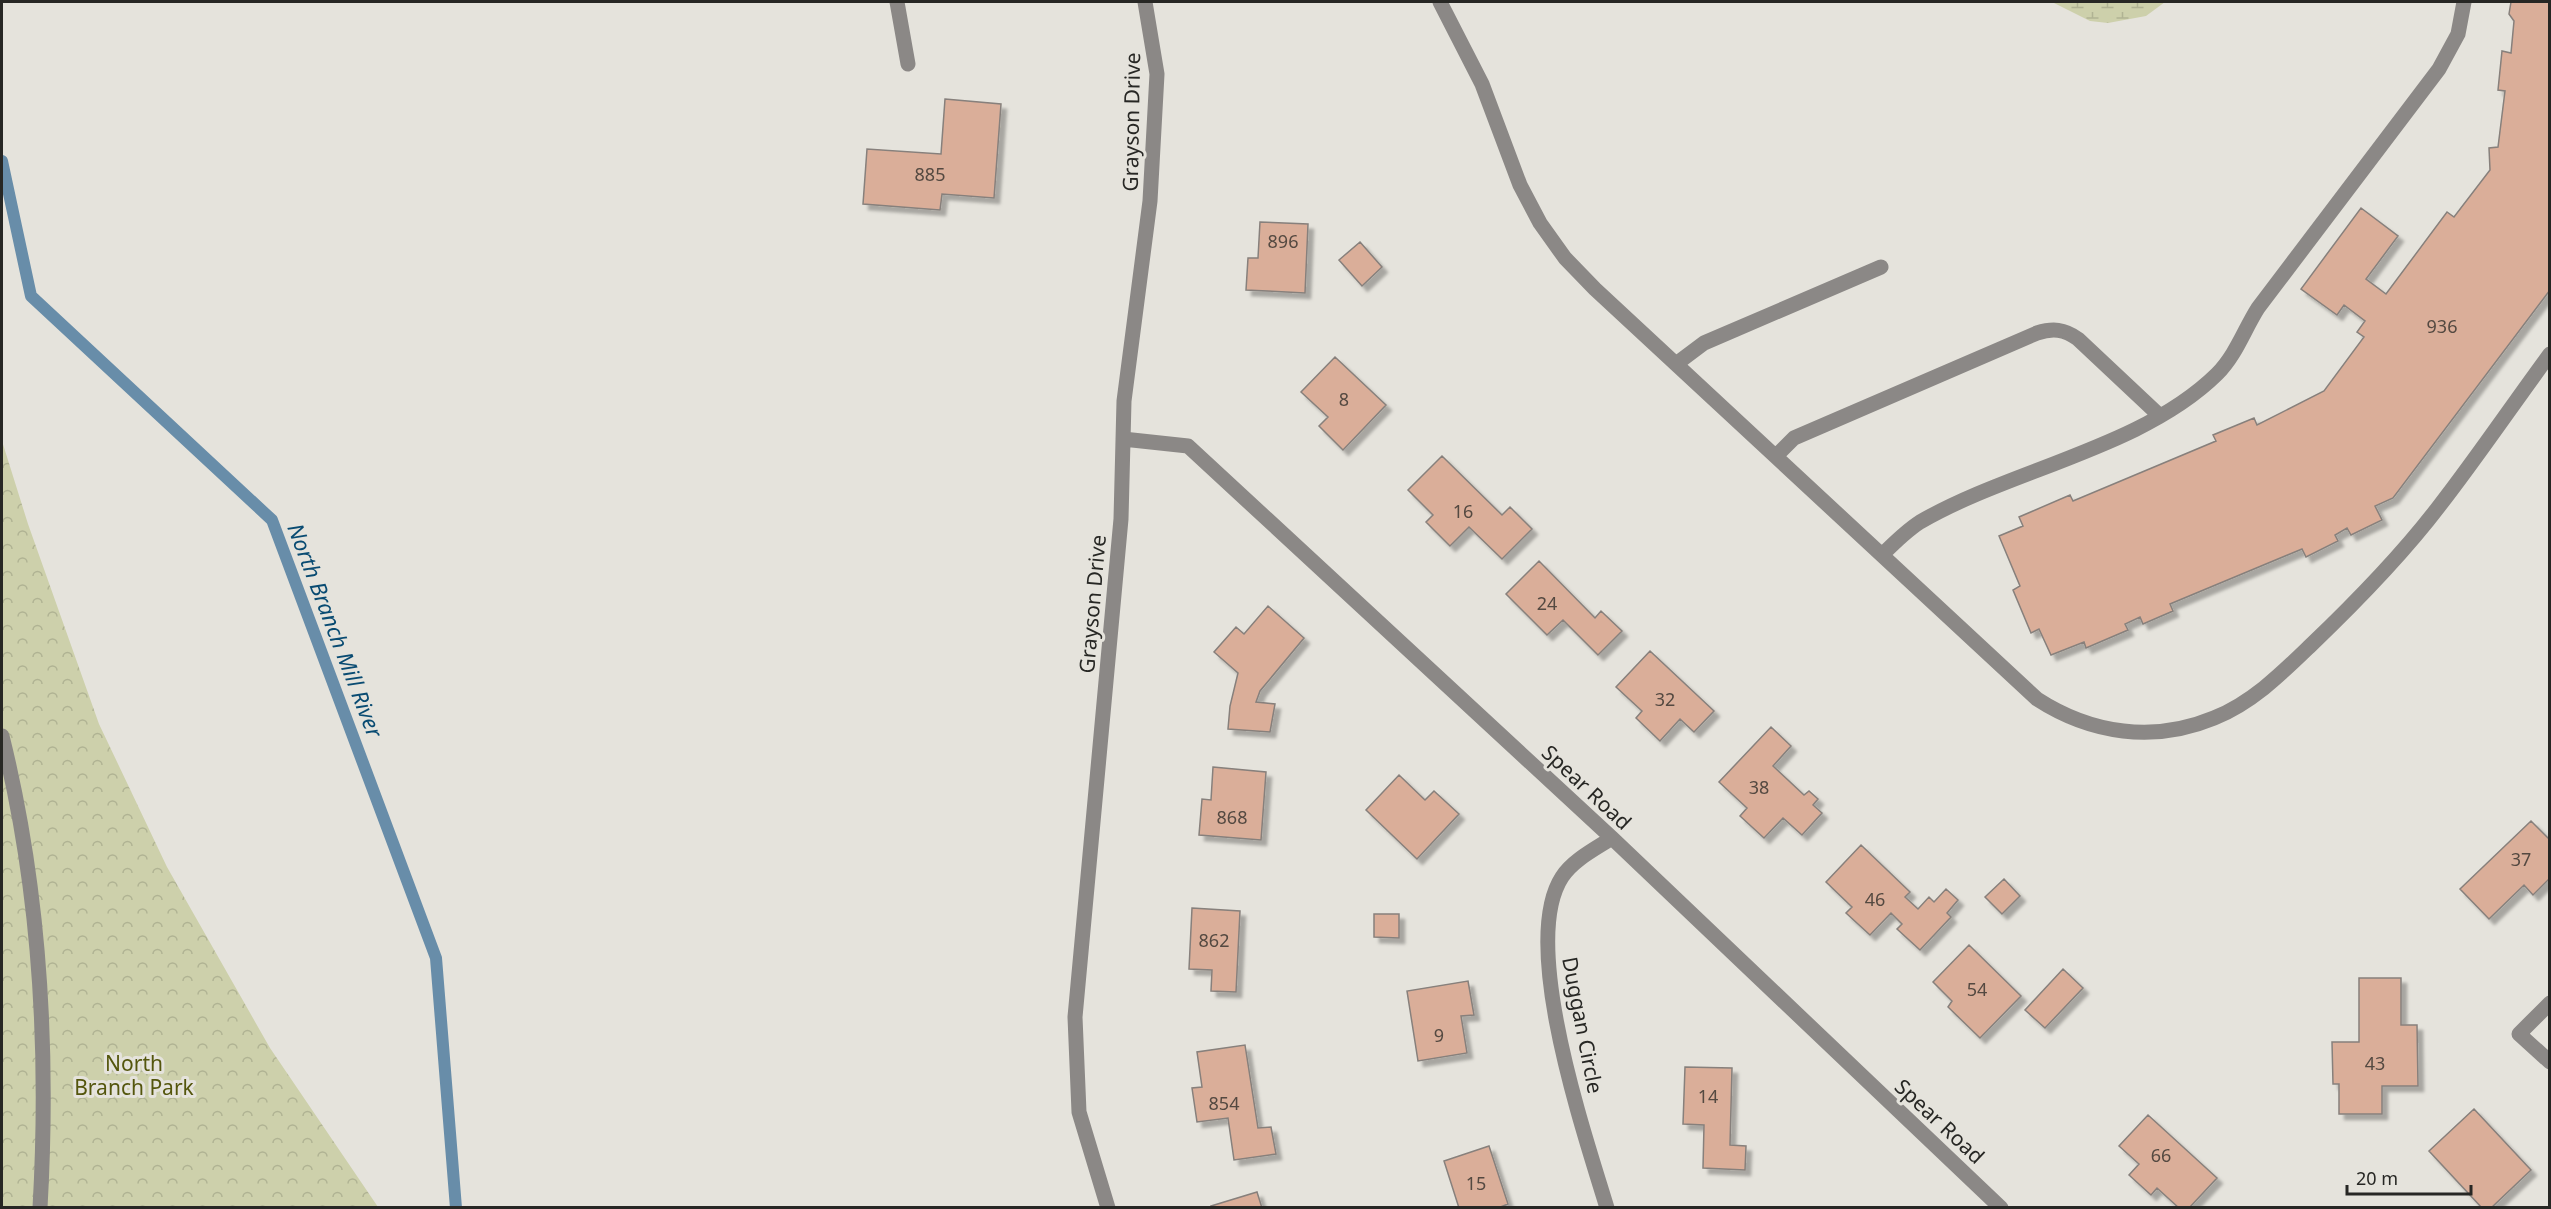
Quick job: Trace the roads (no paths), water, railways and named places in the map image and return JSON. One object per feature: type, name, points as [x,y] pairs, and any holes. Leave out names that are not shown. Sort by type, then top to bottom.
[{"type":"street","points":[[897,2],[908,64]]},
{"type":"street","name":"Grayson Drive","points":[[1108,1208],[1079,1112],[1075,1017],[1120,531],[1124,401],[1150,201],[1156,118],[1157,74],[1145,2]]},
{"type":"street","points":[[1440,2],[1482,84],[1520,185],[1540,223],[1565,258],[1595,289],[2037,699],[2052,709],[2087,724],[2123,732],[2161,732],[2198,724],[2233,709],[2254,696],[2322,635],[2388,566],[2440,506],[2550,354]]},
{"type":"street","points":[[1882,555],[1919,523],[2126,433],[2160,416],[2197,393],[2228,363],[2258,308],[2439,69],[2458,34],[2464,2]]},
{"type":"street","points":[[1676,364],[1704,343],[1881,267]]},
{"type":"street","points":[[1776,456],[1794,438],[2051,329],[2066,332],[2078,339],[2160,416]]},
{"type":"street","name":"Spear Road","points":[[1123,438],[1188,446],[1612,838],[2001,1208]]},
{"type":"street","points":[[2,736],[28,864],[37,942],[42,1064],[40,1208]]},
{"type":"street","name":"Duggan Circle","points":[[1607,1208],[1571,1086],[1553,1004],[1547,959],[1549,915],[1556,888],[1562,876],[1576,862],[1612,838]]},
{"type":"street","points":[[2550,1003],[2519,1034],[2550,1062]]},
{"type":"waterway","name":"North Branch Mill River","points":[[2,161],[31,296],[272,520],[436,958],[456,1208]]},
{"type":"park label","name":"North Branch Park","points":[[134,1075]]}]
